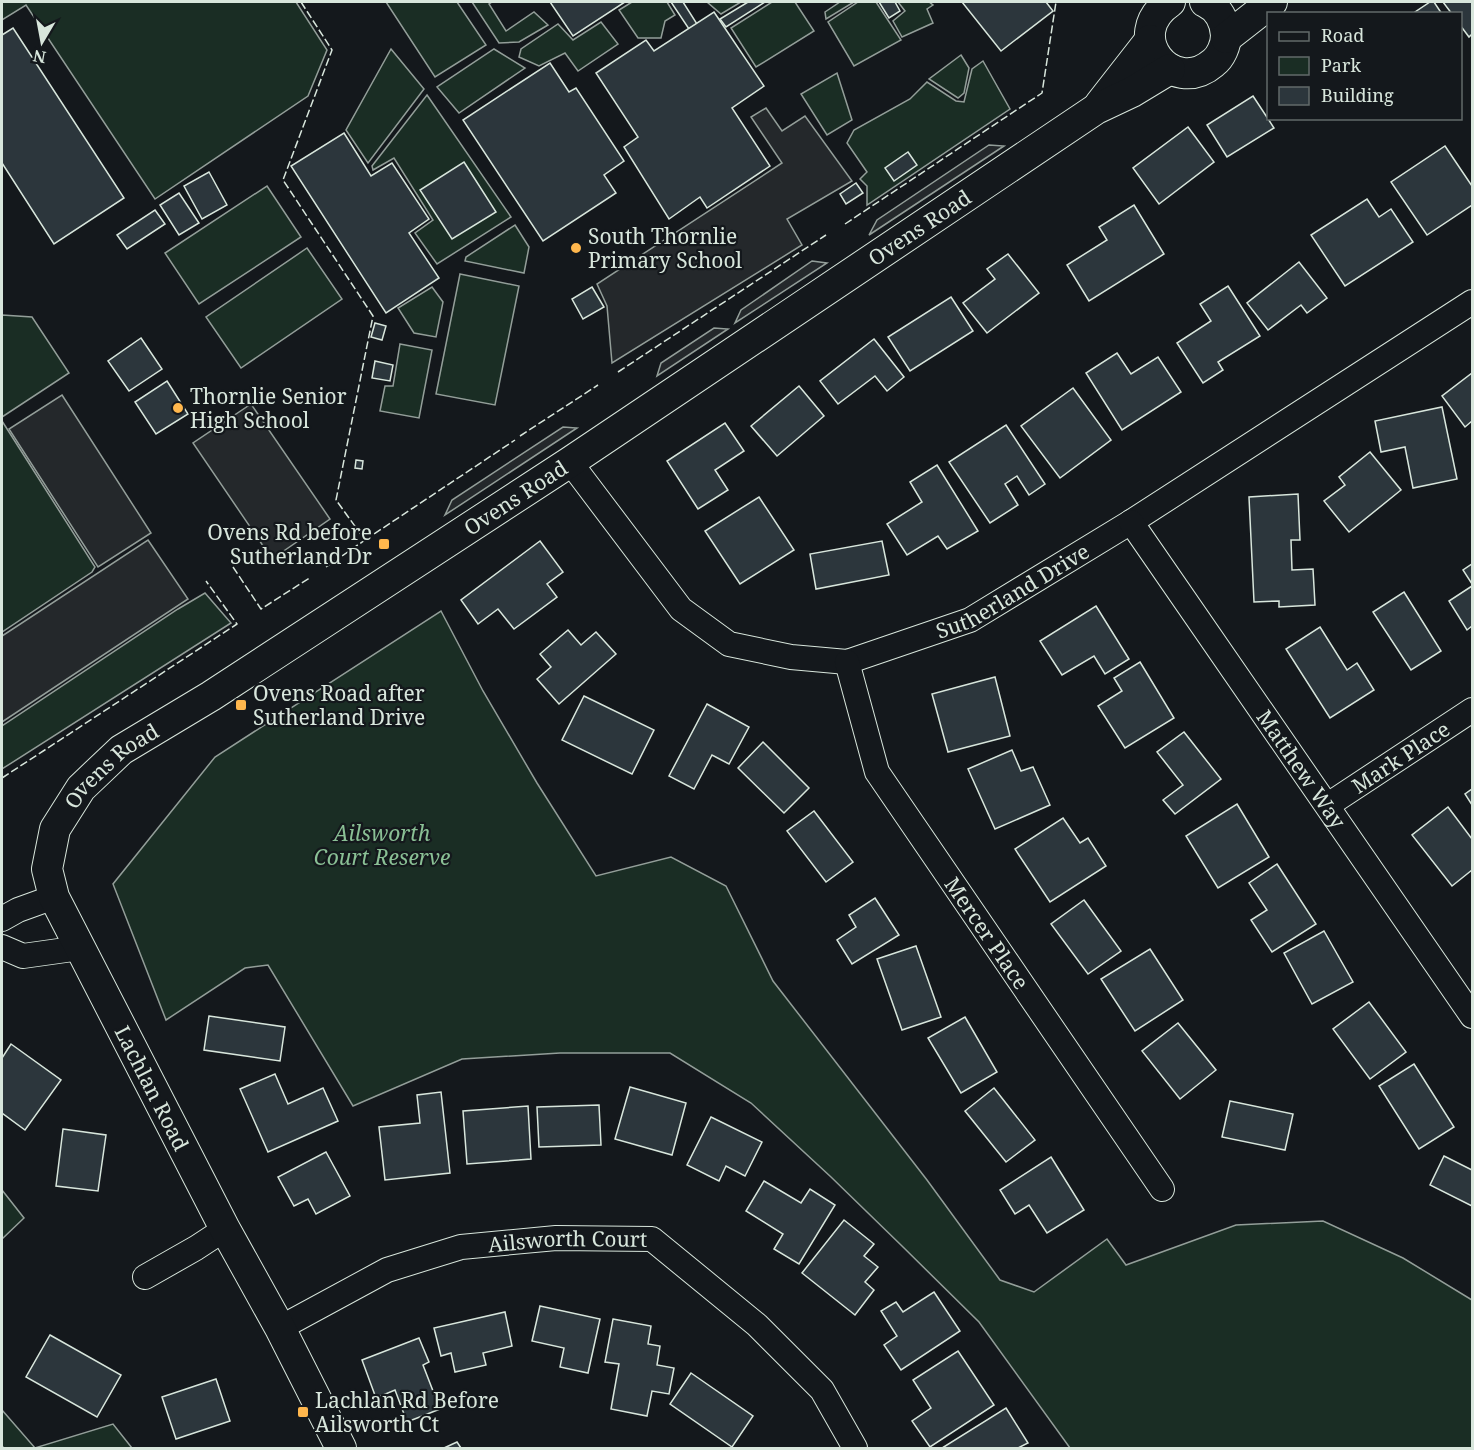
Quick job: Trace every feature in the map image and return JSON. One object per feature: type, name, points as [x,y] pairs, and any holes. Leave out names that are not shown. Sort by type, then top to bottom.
[{"type":"street","points":[[1170,69],[1181,73],[1194,73],[1206,69],[1223,51],[1226,38],[1225,28],[1217,10],[1209,2]]},
{"type":"street","points":[[1226,38],[1272,2]]},
{"type":"street","name":"Ovens Road","points":[[54,897],[47,869],[55,829],[81,788],[121,750],[211,696],[570,462],[1096,109],[1132,92],[1170,69],[1160,62],[1153,52],[1156,15]]},
{"type":"street","name":"Ovens Road","points":[[1096,109],[1156,15]]},
{"type":"street","name":"Sutherland Drive","points":[[570,462],[681,609],[729,644],[791,657],[847,662],[970,620],[1131,522],[1473,302]]},
{"type":"street","name":"Matthew Way","points":[[1131,522],[1473,1016]]},
{"type":"street","name":"Mercer Place","points":[[847,662],[878,772],[1162,1189]]},
{"type":"street","name":"Mark Place","points":[[1328,805],[1473,710]]},
{"type":"street","points":[[2,918],[54,897]]},
{"type":"street","name":"Lachlan Road","points":[[54,897],[341,1449]]},
{"type":"street","points":[[2,947],[23,956],[80,948]]},
{"type":"street","points":[[145,1277],[196,1248],[225,1228]]},
{"type":"street","name":"Ailsworth Court","points":[[280,1328],[387,1270],[461,1247],[556,1238],[652,1239],[757,1325],[822,1390],[855,1449]]},
{"type":"green space","points":[[2,2],[296,2],[327,50],[308,96],[155,199],[26,5],[2,20]]},
{"type":"green space","points":[[386,2],[457,2],[486,45],[435,77]]},
{"type":"green space","points":[[472,2],[492,2],[489,4],[506,31],[534,12],[548,25],[519,42],[499,43]]},
{"type":"green space","points":[[632,2],[667,2],[675,15],[665,21],[661,38],[638,38],[619,10]]},
{"type":"green space","points":[[707,2],[741,2],[721,14]]},
{"type":"green space","points":[[772,2],[795,2],[814,31],[756,67],[731,28]]},
{"type":"green space","points":[[840,2],[854,2],[826,19],[825,12]]},
{"type":"green space","points":[[858,2],[876,2],[901,40],[854,66],[828,22]]},
{"type":"green space","points":[[898,2],[929,2],[933,5],[927,9],[933,23],[902,37],[893,21],[905,11]]},
{"type":"green space","points":[[601,22],[618,44],[578,71],[565,53],[539,66],[519,57],[521,49],[558,24],[573,40]]},
{"type":"green space","points":[[391,49],[424,89],[368,163],[346,130]]},
{"type":"green space","points":[[494,49],[525,68],[459,113],[437,87]]},
{"type":"green space","points":[[961,55],[969,68],[964,93],[958,98],[929,79]]},
{"type":"green space","points":[[983,61],[1010,109],[867,205],[867,186],[860,179],[867,172],[847,143],[854,130],[910,99],[927,82],[956,101],[964,102],[972,69]]},
{"type":"green space","points":[[837,73],[852,120],[827,135],[801,94]]},
{"type":"green space","points":[[427,95],[511,217],[437,264],[415,233],[433,220],[394,158],[373,170],[372,166]]},
{"type":"green space","points":[[267,186],[301,237],[199,304],[165,253]]},
{"type":"green space","points":[[515,225],[529,247],[524,273],[465,261],[466,257]]},
{"type":"green space","points":[[307,248],[342,299],[241,368],[206,317]]},
{"type":"green space","points":[[460,274],[519,286],[495,405],[436,394]]},
{"type":"green space","points":[[432,287],[443,302],[436,337],[414,333],[398,308]]},
{"type":"green space","points":[[2,315],[32,317],[69,373],[2,417]]},
{"type":"green space","points":[[400,344],[432,350],[419,418],[380,411],[385,386],[393,386]]},
{"type":"green space","points":[[2,421],[95,567],[92,572],[2,632]]},
{"type":"green space","points":[[205,593],[231,623],[2,769],[2,726]]},
{"type":"green space","name":"Ailsworth Court Reserve","points":[[441,611],[483,691],[537,783],[596,876],[671,857],[726,886],[773,981],[927,1180],[1000,1280],[1034,1292],[1107,1239],[1126,1265],[1236,1225],[1323,1221],[1403,1258],[1472,1300],[1472,1448],[1070,1448],[979,1322],[831,1177],[751,1103],[670,1053],[560,1053],[462,1059],[353,1106],[268,965],[245,968],[166,1020],[113,884],[215,757]]},
{"type":"green space","points":[[2,1190],[24,1218],[2,1239]]},
{"type":"green space","points":[[2,1410],[35,1448],[4,1448],[2,1446]]},
{"type":"green space","points":[[113,1424],[132,1448],[35,1448]]},
{"type":"shaded area","points":[[766,108],[782,131],[805,116],[852,181],[787,219],[802,245],[612,363],[607,306],[597,284],[782,163],[751,117]]},
{"type":"shaded area","points":[[989,145],[1004,146],[869,235],[877,220]]},
{"type":"shaded area","points":[[812,261],[827,263],[735,323],[741,310]]},
{"type":"shaded area","points":[[714,328],[728,329],[657,376],[661,363]]},
{"type":"shaded area","points":[[62,395],[151,533],[98,567],[9,429]]},
{"type":"shaded area","points":[[251,404],[330,519],[272,559],[193,443]]},
{"type":"shaded area","points":[[563,427],[577,428],[445,515],[452,500]]},
{"type":"shaded area","points":[[148,540],[188,599],[2,722],[2,636]]},
{"type":"building","points":[[550,2],[625,2],[573,36]]},
{"type":"building","points":[[671,2],[683,2],[697,24],[689,29]]},
{"type":"building","points":[[748,2],[765,2],[726,27],[720,19]]},
{"type":"building","points":[[879,2],[895,2],[900,11],[889,18]]},
{"type":"building","points":[[962,2],[1046,2],[1053,11],[1001,51]]},
{"type":"building","points":[[1430,2],[1434,2],[1441,12],[1415,12]]},
{"type":"building","points":[[1443,2],[1472,2],[1472,34],[1469,37],[1462,28],[1462,12],[1450,12]]},
{"type":"building","points":[[714,12],[764,86],[732,108],[770,166],[707,208],[700,197],[669,219],[624,147],[638,137],[596,73],[646,40],[654,51]]},
{"type":"building","points":[[13,28],[124,198],[54,244],[2,163],[2,35]]},
{"type":"building","points":[[550,63],[569,92],[576,88],[624,161],[604,175],[616,193],[543,241],[463,120]]},
{"type":"building","points":[[1253,96],[1274,128],[1227,157],[1207,125]]},
{"type":"building","points":[[1188,127],[1214,162],[1159,204],[1133,168]]},
{"type":"building","points":[[344,133],[371,176],[392,163],[429,219],[409,233],[439,278],[386,313],[291,166]]},
{"type":"building","points":[[1445,146],[1472,186],[1472,205],[1427,235],[1391,182]]},
{"type":"building","points":[[908,152],[917,165],[894,181],[885,168]]},
{"type":"building","points":[[464,162],[496,212],[452,239],[420,190]]},
{"type":"building","points":[[209,172],[227,205],[202,219],[184,186]]},
{"type":"building","points":[[856,183],[863,193],[846,204],[840,194]]},
{"type":"building","points":[[179,193],[199,223],[179,235],[160,205]]},
{"type":"building","points":[[1367,199],[1379,217],[1391,209],[1413,242],[1345,286],[1311,235]]},
{"type":"building","points":[[1134,205],[1164,254],[1089,301],[1067,265],[1107,240],[1099,227]]},
{"type":"building","points":[[155,210],[165,224],[127,249],[117,235]]},
{"type":"building","points":[[1008,254],[1039,293],[987,333],[963,303],[995,279],[987,269]]},
{"type":"building","points":[[1299,262],[1327,298],[1307,313],[1301,305],[1268,330],[1247,303]]},
{"type":"building","points":[[1228,286],[1260,336],[1218,362],[1223,370],[1203,383],[1177,343],[1211,321],[1200,304]]},
{"type":"building","points":[[592,287],[604,307],[583,319],[572,299]]},
{"type":"building","points":[[951,297],[973,331],[910,371],[888,337]]},
{"type":"building","points":[[375,323],[386,326],[382,340],[371,337]]},
{"type":"building","points":[[141,338],[162,369],[129,391],[108,361]]},
{"type":"building","points":[[874,339],[904,377],[887,391],[875,376],[838,404],[820,381]]},
{"type":"building","points":[[1117,353],[1131,374],[1158,357],[1181,392],[1122,430],[1086,373]]},
{"type":"building","points":[[375,361],[393,365],[390,381],[372,378]]},
{"type":"building","points":[[1472,373],[1472,421],[1465,427],[1442,396]]},
{"type":"building","points":[[167,381],[188,414],[156,434],[135,402]]},
{"type":"building","points":[[799,386],[824,416],[777,456],[751,426]]},
{"type":"building","points":[[1073,388],[1111,440],[1060,478],[1021,426]]},
{"type":"building","points":[[1442,407],[1457,479],[1413,488],[1405,447],[1381,452],[1375,421]]},
{"type":"building","points":[[725,423],[744,451],[715,470],[728,490],[698,509],[667,461]]},
{"type":"building","points":[[1006,425],[1045,484],[1029,495],[1017,476],[1005,484],[1018,505],[990,523],[949,462]]},
{"type":"building","points":[[1370,452],[1401,490],[1349,532],[1324,501],[1345,485],[1339,477]]},
{"type":"building","points":[[356,460],[363,461],[362,469],[355,468]]},
{"type":"building","points":[[937,465],[978,531],[947,549],[938,536],[907,555],[887,524],[922,502],[910,482]]},
{"type":"building","points":[[1298,494],[1300,540],[1291,540],[1292,570],[1313,569],[1315,605],[1279,607],[1279,601],[1254,602],[1249,497]]},
{"type":"building","points":[[759,497],[794,550],[740,584],[705,531]]},
{"type":"building","points":[[540,541],[563,572],[547,584],[557,597],[514,629],[498,609],[478,624],[461,600]]},
{"type":"building","points":[[882,541],[889,575],[816,589],[810,554]]},
{"type":"building","points":[[1472,564],[1472,584],[1463,570]]},
{"type":"building","points":[[1472,586],[1472,626],[1467,630],[1449,601]]},
{"type":"building","points":[[1404,592],[1441,651],[1411,670],[1373,612]]},
{"type":"building","points":[[1096,606],[1129,659],[1105,674],[1094,656],[1062,675],[1040,641]]},
{"type":"building","points":[[1320,627],[1347,670],[1357,663],[1374,690],[1330,718],[1286,649]]},
{"type":"building","points":[[568,630],[581,645],[596,632],[616,654],[559,704],[537,679],[551,667],[540,654]]},
{"type":"building","points":[[1140,662],[1174,718],[1125,748],[1098,706],[1122,691],[1114,678]]},
{"type":"building","points":[[995,677],[1010,736],[948,752],[932,694]]},
{"type":"building","points":[[584,696],[654,730],[632,774],[562,740]]},
{"type":"building","points":[[707,704],[749,727],[729,764],[712,755],[694,789],[669,776]]},
{"type":"building","points":[[1184,732],[1221,779],[1175,814],[1163,800],[1183,785],[1157,752]]},
{"type":"building","points":[[763,742],[809,788],[784,813],[738,768]]},
{"type":"building","points":[[1012,750],[1021,771],[1033,767],[1050,805],[995,829],[968,769]]},
{"type":"building","points":[[1472,789],[1472,805],[1465,794]]},
{"type":"building","points":[[1237,804],[1269,857],[1218,888],[1186,836]]},
{"type":"building","points":[[1448,807],[1472,839],[1472,870],[1452,886],[1412,835]]},
{"type":"building","points":[[814,811],[853,862],[826,882],[787,831]]},
{"type":"building","points":[[1063,818],[1080,843],[1088,838],[1106,866],[1050,902],[1015,849]]},
{"type":"building","points":[[1277,864],[1316,924],[1272,952],[1251,920],[1267,910],[1249,883]]},
{"type":"building","points":[[875,898],[899,935],[852,964],[837,940],[856,927],[849,915]]},
{"type":"building","points":[[1084,900],[1121,951],[1088,974],[1051,924]]},
{"type":"building","points":[[1324,931],[1353,982],[1312,1004],[1284,953]]},
{"type":"building","points":[[916,946],[941,1017],[902,1030],[877,959]]},
{"type":"building","points":[[1150,949],[1183,1000],[1135,1031],[1101,979]]},
{"type":"building","points":[[1369,1002],[1406,1052],[1370,1079],[1333,1029]]},
{"type":"building","points":[[209,1016],[285,1027],[280,1061],[204,1050]]},
{"type":"building","points":[[965,1017],[997,1072],[961,1093],[928,1038]]},
{"type":"building","points":[[1178,1023],[1216,1070],[1180,1099],[1142,1051]]},
{"type":"building","points":[[11,1044],[61,1080],[25,1130],[2,1113],[2,1058]]},
{"type":"building","points":[[1414,1064],[1454,1127],[1419,1149],[1379,1086]]},
{"type":"building","points":[[275,1074],[288,1104],[323,1088],[338,1121],[268,1152],[240,1089]]},
{"type":"building","points":[[630,1087],[686,1103],[672,1155],[615,1139]]},
{"type":"building","points":[[994,1088],[1035,1140],[1006,1162],[965,1111]]},
{"type":"building","points":[[441,1092],[450,1173],[385,1180],[379,1127],[420,1123],[417,1095]]},
{"type":"building","points":[[1230,1101],[1293,1114],[1285,1150],[1222,1137]]},
{"type":"building","points":[[599,1105],[601,1145],[539,1147],[537,1107]]},
{"type":"building","points":[[528,1106],[531,1159],[467,1164],[463,1111]]},
{"type":"building","points":[[711,1117],[762,1142],[745,1176],[726,1166],[719,1181],[687,1165]]},
{"type":"building","points":[[63,1129],[106,1135],[98,1191],[56,1186]]},
{"type":"building","points":[[326,1152],[350,1196],[316,1214],[308,1199],[294,1206],[278,1177]]},
{"type":"building","points":[[1444,1156],[1472,1170],[1472,1206],[1430,1185]]},
{"type":"building","points":[[1051,1157],[1084,1210],[1047,1233],[1029,1205],[1015,1214],[1000,1190]]},
{"type":"building","points":[[764,1181],[801,1203],[810,1189],[835,1205],[799,1264],[774,1249],[783,1234],[746,1211]]},
{"type":"building","points":[[844,1220],[874,1244],[864,1256],[878,1267],[865,1282],[874,1290],[855,1315],[802,1273]]},
{"type":"building","points":[[934,1292],[960,1331],[901,1370],[884,1345],[897,1336],[881,1311],[896,1302],[903,1312]]},
{"type":"building","points":[[540,1306],[600,1319],[588,1373],[560,1367],[564,1348],[532,1341]]},
{"type":"building","points":[[505,1312],[512,1346],[483,1353],[486,1365],[455,1372],[451,1353],[441,1356],[434,1328]]},
{"type":"building","points":[[613,1319],[651,1326],[648,1344],[660,1346],[657,1365],[674,1368],[669,1394],[652,1391],[647,1416],[611,1409],[619,1364],[605,1362]]},
{"type":"building","points":[[50,1335],[121,1375],[97,1417],[26,1377]]},
{"type":"building","points":[[419,1338],[429,1362],[423,1365],[440,1409],[407,1422],[395,1390],[376,1398],[362,1360]]},
{"type":"building","points":[[958,1351],[994,1405],[930,1447],[912,1421],[931,1408],[913,1380]]},
{"type":"building","points":[[691,1373],[753,1416],[732,1447],[670,1404]]},
{"type":"building","points":[[216,1379],[230,1421],[176,1439],[162,1397]]},
{"type":"building","points":[[1006,1408],[1028,1443],[1018,1448],[942,1448]]},
{"type":"building","points":[[457,1442],[461,1448],[444,1448]]},
{"type":"fence","points":[[301,2],[332,50],[283,180],[373,316],[336,500],[365,540],[326,567]]},
{"type":"fence","points":[[845,224],[1042,93],[1056,2]]},
{"type":"fence","points":[[618,372],[826,235]]},
{"type":"fence","points":[[520,436],[598,385]]},
{"type":"fence","points":[[365,540],[515,440]]},
{"type":"fence","points":[[233,567],[261,609],[311,577]]},
{"type":"fence","points":[[2,778],[237,624],[206,581]]},
{"type":"place","name":"South Thornlie Primary School","points":[[576,248]]},
{"type":"place","name":"Thornlie Senior High School","points":[[178,408]]},
{"type":"place","name":"Ovens Rd before Sutherland Dr","points":[[384,544]]},
{"type":"place","name":"Ovens Road after Sutherland Drive","points":[[241,705]]},
{"type":"place","name":"Lachlan Rd Before Ailsworth Ct","points":[[303,1412]]}]
